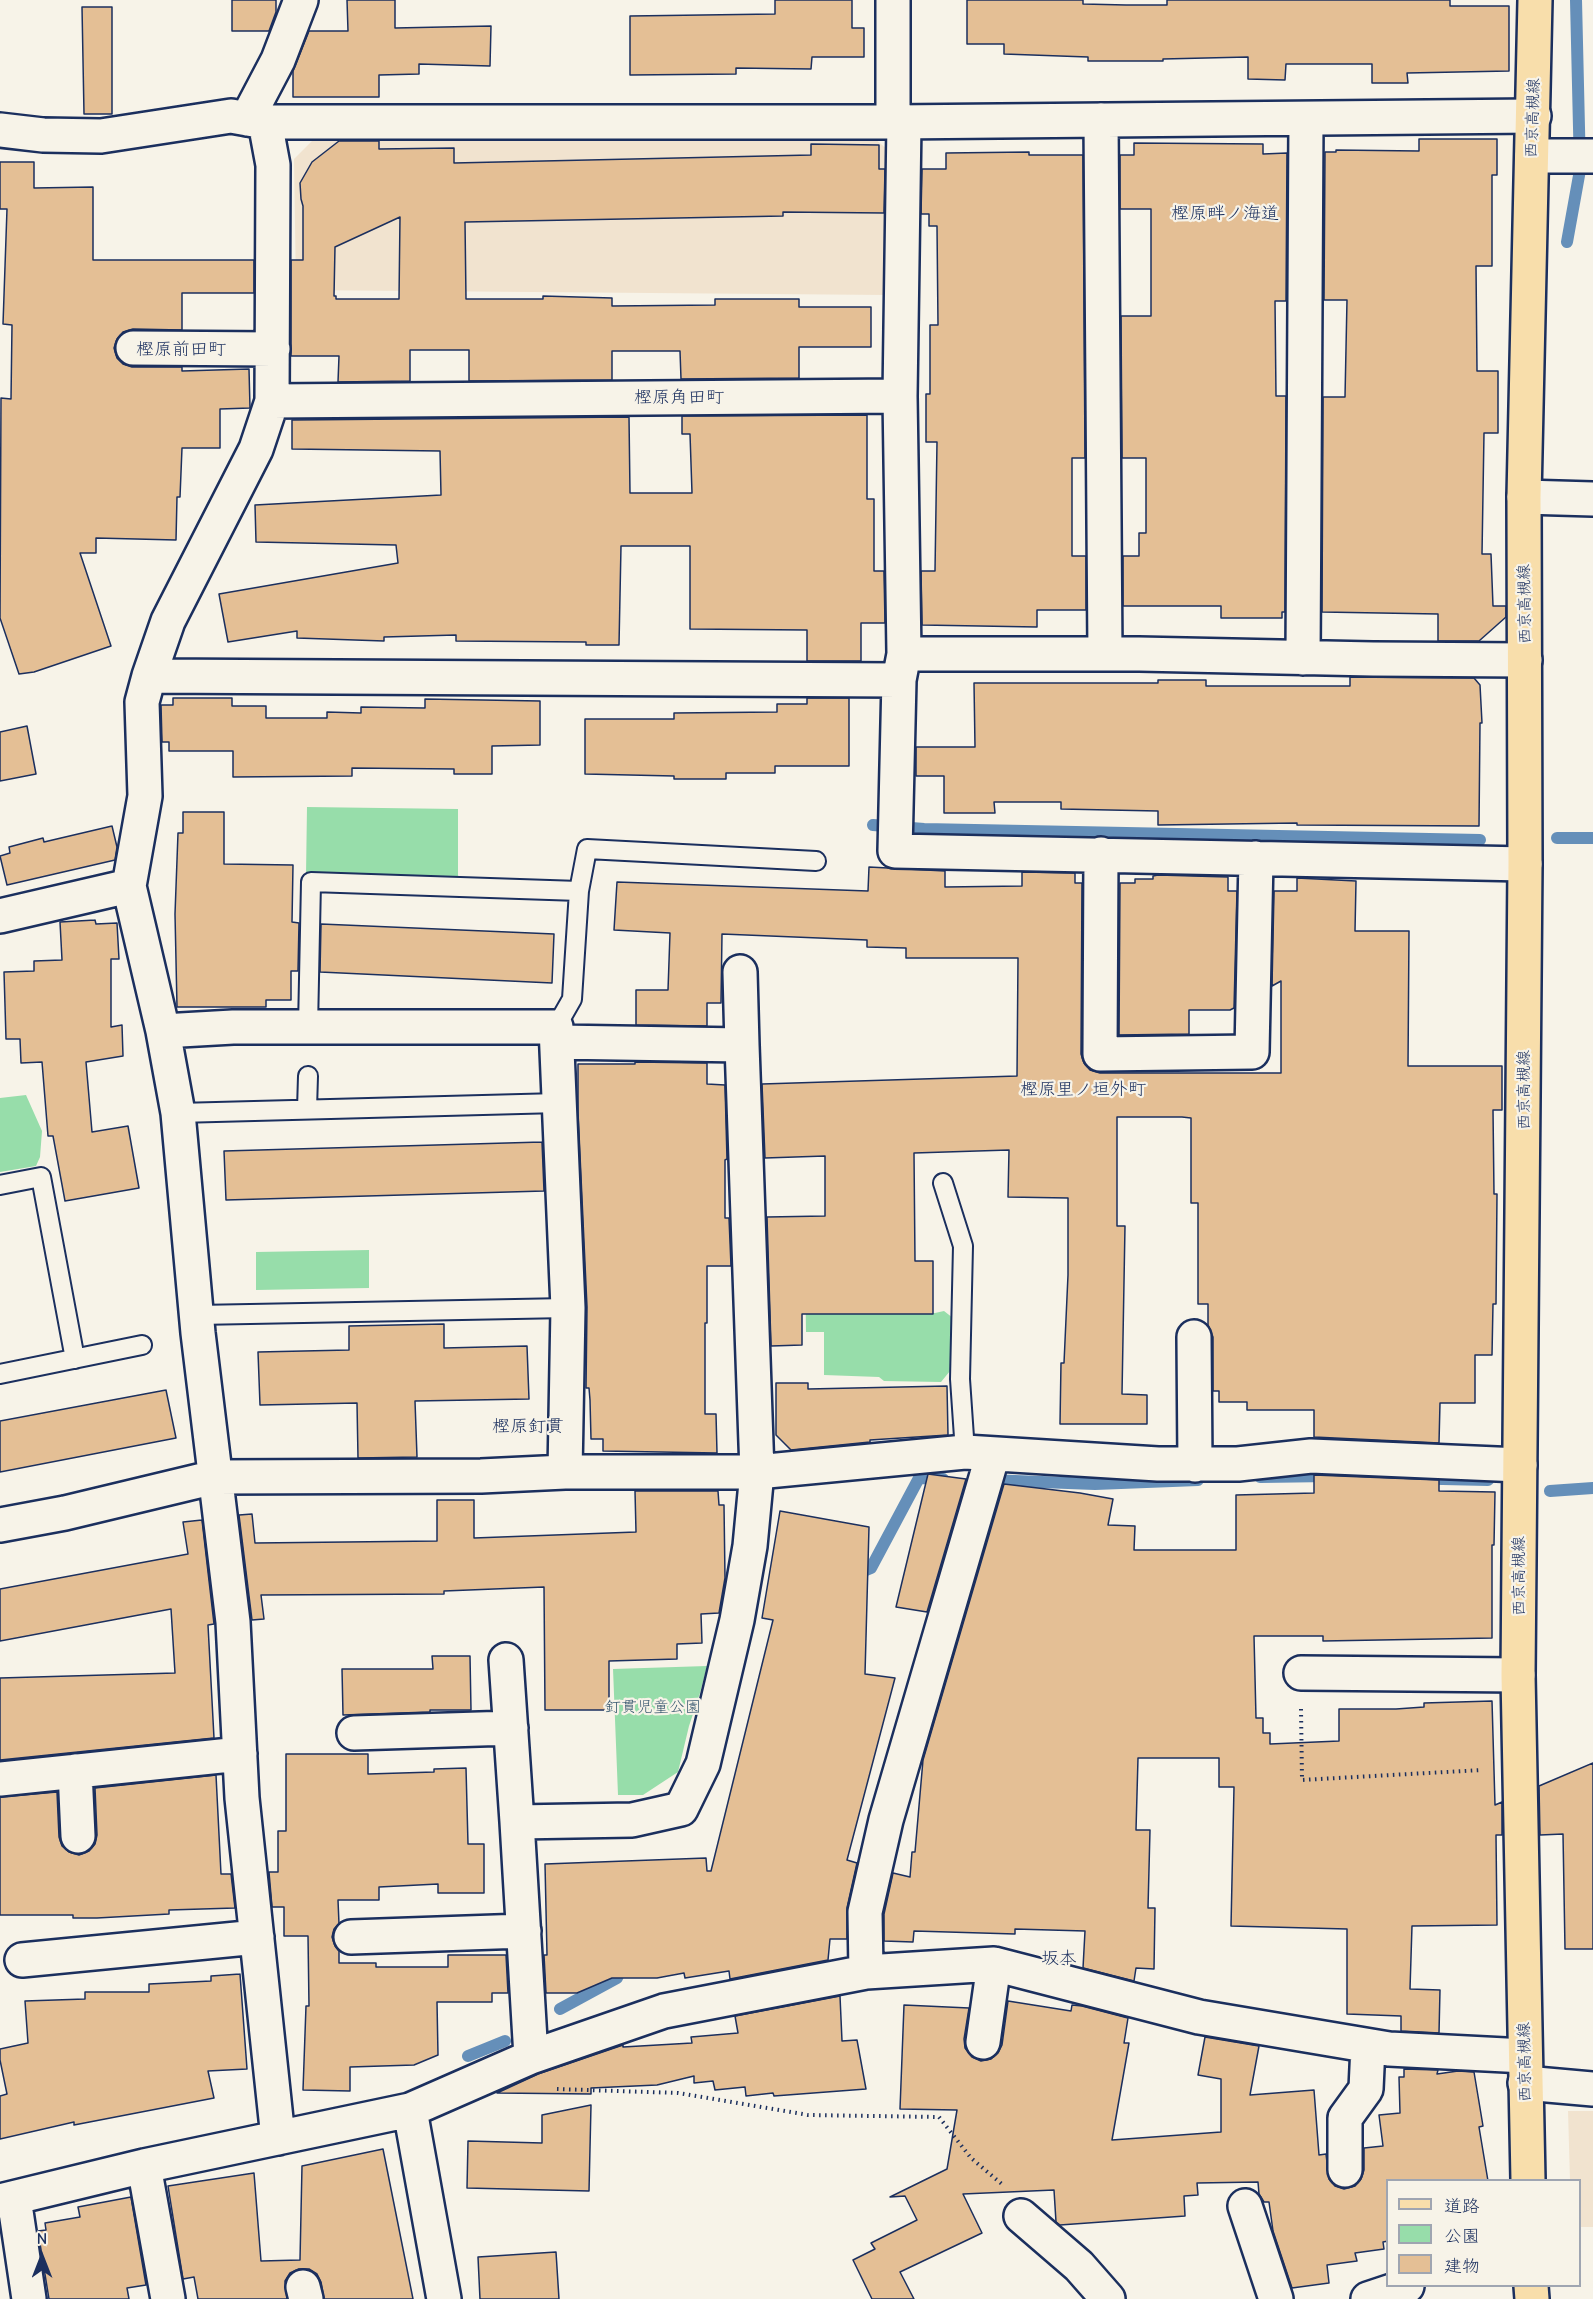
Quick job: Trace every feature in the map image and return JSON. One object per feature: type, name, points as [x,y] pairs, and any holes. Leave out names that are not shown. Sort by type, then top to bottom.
[{"type":"main road","name":"西京高槻線","points":[[1528,2179],[1518,1675],[1525,864],[1524,497],[1535,0]]},
{"type":"street","points":[[278,2138],[242,1798],[233,1622],[197,1315],[178,1113],[163,1031],[129,886],[145,796],[142,702],[149,676],[168,621],[256,449],[272,401],[273,165],[256,121],[301,0]]},
{"type":"street","points":[[894,0],[899,122],[901,667],[895,851],[1525,864]]},
{"type":"street","points":[[0,130],[43,135],[101,136],[231,116],[256,121],[899,122],[1306,120],[1534,116]]},
{"type":"street","points":[[1101,120],[1105,654]]},
{"type":"street","points":[[1303,658],[1306,120]]},
{"type":"street","points":[[1532,156],[1582,156]]},
{"type":"street","points":[[133,348],[273,349]]},
{"type":"street","points":[[272,401],[900,396]]},
{"type":"street","points":[[1524,497],[1593,499]]},
{"type":"street","points":[[149,676],[901,667],[1105,654],[1525,660]]},
{"type":"street","points":[[1101,854],[1100,1054],[1252,1052],[1256,858]]},
{"type":"street","points":[[0,916],[129,886]]},
{"type":"street","points":[[517,1822],[632,1820],[681,1809],[703,1764],[737,1620],[750,1546],[757,1472],[740,972]]},
{"type":"street","points":[[163,1031],[233,1027],[308,1027],[556,1035],[742,1045]]},
{"type":"street","points":[[556,1035],[568,1308],[565,1472]]},
{"type":"street","points":[[1194,1337],[1195,1465]]},
{"type":"street","points":[[0,1525],[65,1513],[215,1477],[757,1472],[979,1453],[1195,1465],[1238,1464],[1311,1456],[1520,1465]]},
{"type":"street","points":[[866,1972],[865,1912],[979,1453]]},
{"type":"street","points":[[506,1660],[531,2057]]},
{"type":"street","points":[[1301,1673],[1518,1675]]},
{"type":"street","points":[[354,1733],[511,1728]]},
{"type":"street","points":[[0,1779],[240,1754]]},
{"type":"street","points":[[75,1771],[78,1836]]},
{"type":"street","points":[[351,1937],[524,1931]]},
{"type":"street","points":[[22,1960],[257,1937]]},
{"type":"street","points":[[983,2042],[994,1964]]},
{"type":"street","points":[[29,2299],[7,2199],[144,2166],[410,2110],[531,2057],[664,2011],[750,1992],[866,1972],[994,1964],[1199,2017],[1525,2070],[1593,2089]]},
{"type":"street","points":[[1345,2170],[1345,2118],[1366,2089],[1368,2046]]},
{"type":"street","points":[[410,2110],[444,2299]]},
{"type":"street","points":[[144,2166],[168,2299]]},
{"type":"street","points":[[1245,2206],[1276,2299]]},
{"type":"street","points":[[1021,2216],[1079,2266],[1108,2299]]},
{"type":"street","points":[[1368,2299],[1404,2287]]},
{"type":"lane","points":[[556,1035],[572,999],[579,891],[587,849],[816,861]]},
{"type":"lane","points":[[308,1027],[311,882],[579,891]]},
{"type":"lane","points":[[307,1109],[308,1076]]},
{"type":"lane","points":[[178,1113],[559,1103]]},
{"type":"lane","points":[[0,1185],[41,1177],[75,1359]]},
{"type":"lane","points":[[943,1183],[963,1246],[960,1379],[979,1453]]},
{"type":"lane","points":[[197,1315],[568,1308]]},
{"type":"lane","points":[[0,1374],[142,1345]]},
{"type":"path","points":[[1301,1673],[1302,1780],[1520,1768]]},
{"type":"path","points":[[554,2089],[678,2093],[808,2115],[939,2117],[971,2158],[1011,2191],[1021,2216]]},
{"type":"shaded area","points":[[314,139],[875,139],[888,150],[887,295],[296,290],[294,159]]},
{"type":"shaded area","points":[[1568,2111],[1593,2111],[1593,2227],[1581,2227],[1581,2179],[1570,2179]]},
{"type":"green space","points":[[307,807],[458,809],[458,876],[306,875]]},
{"type":"green space","points":[[26,1095],[42,1131],[40,1157],[36,1166],[0,1172],[0,1098]]},
{"type":"green space","points":[[369,1250],[369,1288],[256,1290],[256,1252]]},
{"type":"green space","points":[[805,1264],[823,1314],[944,1311],[953,1318],[950,1371],[941,1382],[884,1381],[879,1377],[824,1375],[824,1332],[806,1332]]},
{"type":"green space","name":"釘貫児童公園","points":[[707,1666],[678,1772],[643,1795],[618,1795],[613,1669]]},
{"type":"building","points":[[232,0],[276,0],[276,12],[269,31],[232,31]]},
{"type":"building","points":[[347,0],[395,0],[395,28],[491,26],[490,66],[419,64],[419,74],[379,75],[379,97],[293,97],[293,71],[309,31],[348,31]]},
{"type":"building","points":[[775,0],[852,0],[852,28],[864,28],[864,57],[812,57],[811,69],[736,68],[736,74],[630,75],[630,16],[775,14]]},
{"type":"building","points":[[967,0],[1083,0],[1083,4],[1167,5],[1167,0],[1450,0],[1450,6],[1509,6],[1509,71],[1407,73],[1408,83],[1372,83],[1372,64],[1286,64],[1285,80],[1248,79],[1248,57],[1163,59],[1163,61],[1088,61],[1088,57],[1004,54],[1004,44],[967,44]]},
{"type":"building","points":[[82,7],[112,7],[112,114],[84,114]]},
{"type":"building","points":[[1419,139],[1497,139],[1497,175],[1492,175],[1492,266],[1476,266],[1477,371],[1498,371],[1498,433],[1484,433],[1482,554],[1491,554],[1493,606],[1506,606],[1506,617],[1479,641],[1438,641],[1438,614],[1322,612],[1323,397],[1345,397],[1347,300],[1324,300],[1325,152],[1336,152],[1336,150],[1419,151]]},
{"type":"building","points":[[339,141],[379,141],[379,149],[454,148],[454,163],[811,155],[811,144],[879,145],[879,169],[885,169],[884,213],[783,212],[783,216],[465,222],[466,299],[543,299],[543,296],[612,298],[612,306],[715,305],[715,299],[799,299],[799,307],[871,307],[871,347],[799,347],[799,378],[681,379],[680,351],[612,351],[612,380],[469,381],[469,350],[410,350],[410,381],[338,382],[339,356],[291,356],[291,260],[303,260],[303,206],[300,183],[312,162]],"holes":[[[400,217],[399,299],[336,299],[334,296],[335,247]]]},
{"type":"building","points":[[1134,143],[1263,144],[1263,154],[1287,153],[1286,301],[1275,301],[1276,396],[1286,396],[1285,612],[1282,612],[1282,618],[1221,618],[1221,606],[1123,606],[1123,556],[1139,556],[1139,533],[1146,533],[1146,458],[1122,458],[1121,316],[1151,316],[1151,209],[1120,209],[1120,155],[1134,155]]},
{"type":"building","points":[[1029,152],[1029,155],[1083,155],[1085,458],[1072,458],[1072,556],[1086,556],[1086,610],[1037,610],[1037,627],[922,625],[921,571],[935,571],[937,442],[926,442],[926,394],[930,394],[930,325],[938,325],[937,226],[929,226],[929,214],[921,214],[922,169],[946,169],[946,153]]},
{"type":"building","points":[[0,162],[34,162],[34,188],[93,187],[93,260],[254,260],[254,293],[182,293],[182,330],[133,329],[123,332],[117,339],[114,348],[117,358],[123,364],[132,367],[182,367],[182,371],[249,369],[250,408],[220,409],[220,448],[182,448],[180,497],[177,497],[176,540],[96,538],[96,553],[80,553],[111,646],[34,672],[19,674],[0,618],[1,398],[11,399],[12,325],[3,324],[7,209],[0,209]]},
{"type":"building","points":[[867,415],[867,499],[874,499],[874,571],[884,571],[885,623],[861,623],[861,661],[807,661],[807,630],[690,629],[690,546],[621,546],[619,645],[586,645],[586,642],[456,641],[456,635],[384,637],[384,641],[297,638],[297,631],[228,642],[219,594],[398,563],[396,545],[256,542],[255,505],[441,495],[440,451],[292,449],[292,420],[629,417],[630,493],[692,493],[690,434],[682,434],[682,416]]},
{"type":"building","points":[[1350,677],[1474,678],[1480,685],[1482,723],[1480,723],[1479,826],[1297,825],[1297,823],[1158,825],[1158,811],[1061,809],[1061,802],[994,802],[995,813],[944,813],[944,776],[916,776],[916,747],[975,747],[974,683],[1158,683],[1158,680],[1206,680],[1206,686],[1350,686]]},
{"type":"building","points":[[173,698],[232,698],[232,706],[266,706],[266,718],[327,718],[327,712],[361,713],[361,707],[425,708],[425,699],[540,701],[540,745],[492,746],[492,774],[454,774],[454,769],[352,768],[352,776],[233,777],[233,751],[169,751],[169,742],[162,742],[161,705],[173,705]]},
{"type":"building","points":[[807,698],[849,698],[849,766],[775,766],[775,773],[726,773],[726,779],[674,779],[674,776],[585,774],[585,719],[674,719],[674,713],[777,712],[777,704],[807,704]]},
{"type":"building","points":[[27,726],[36,774],[0,781],[0,732]]},
{"type":"building","points":[[183,812],[224,812],[224,864],[293,865],[292,922],[299,923],[298,971],[291,971],[291,1000],[266,1000],[266,1007],[177,1007],[175,914],[178,833],[183,833]]},
{"type":"building","points":[[112,826],[117,847],[115,860],[7,885],[0,856],[10,853],[9,847],[43,838],[44,842]]},
{"type":"building","points":[[869,867],[945,871],[945,887],[1022,886],[1022,872],[1075,873],[1075,883],[1082,883],[1081,1054],[1090,1070],[1100,1073],[1281,1073],[1281,981],[1272,986],[1274,891],[1297,891],[1297,878],[1356,881],[1355,931],[1409,931],[1408,1066],[1502,1066],[1502,1110],[1493,1110],[1494,1194],[1497,1194],[1496,1304],[1493,1304],[1492,1355],[1475,1355],[1475,1403],[1440,1403],[1439,1443],[1314,1437],[1314,1410],[1247,1410],[1247,1402],[1219,1402],[1219,1391],[1213,1391],[1213,1337],[1208,1325],[1208,1304],[1198,1304],[1198,1203],[1191,1203],[1191,1118],[1117,1117],[1117,1226],[1125,1226],[1122,1394],[1147,1395],[1147,1424],[1060,1424],[1061,1363],[1064,1363],[1068,1275],[1068,1198],[1008,1197],[1009,1150],[914,1153],[915,1261],[933,1261],[933,1314],[802,1314],[802,1345],[771,1346],[767,1217],[825,1216],[825,1156],[765,1158],[762,1084],[1017,1076],[1018,958],[906,958],[906,948],[867,947],[867,940],[722,934],[721,1003],[707,1003],[707,1026],[636,1025],[636,990],[668,990],[670,933],[614,930],[617,882],[868,891]]},
{"type":"building","points":[[1153,876],[1228,877],[1228,891],[1237,891],[1234,1008],[1230,1010],[1189,1010],[1189,1034],[1119,1035],[1120,883],[1135,883],[1135,879],[1153,879]]},
{"type":"building","points":[[95,920],[96,924],[117,923],[119,959],[111,959],[111,1027],[122,1025],[123,1056],[86,1062],[92,1132],[128,1126],[139,1188],[65,1201],[53,1136],[48,1136],[42,1062],[21,1063],[20,1039],[6,1039],[4,972],[34,971],[34,961],[62,960],[60,922]]},
{"type":"building","points":[[321,924],[554,934],[552,983],[320,972]]},
{"type":"building","points":[[635,1062],[707,1063],[707,1084],[725,1085],[727,1159],[725,1160],[725,1218],[729,1218],[731,1266],[707,1266],[707,1323],[705,1323],[705,1414],[716,1414],[717,1453],[603,1451],[603,1439],[591,1439],[589,1388],[586,1388],[587,1307],[578,1064],[635,1064]]},
{"type":"building","points":[[542,1142],[544,1191],[226,1200],[224,1151]]},
{"type":"building","points":[[444,1324],[444,1348],[527,1346],[529,1399],[415,1401],[417,1457],[358,1458],[357,1403],[260,1405],[258,1352],[349,1350],[349,1326]]},
{"type":"building","points":[[776,1383],[808,1383],[808,1389],[947,1386],[948,1435],[870,1440],[870,1442],[791,1450],[776,1435]]},
{"type":"building","points":[[166,1390],[176,1438],[0,1472],[0,1421]]},
{"type":"building","points":[[928,1474],[966,1479],[927,1612],[896,1607]]},
{"type":"building","points":[[1314,1475],[1439,1480],[1439,1491],[1495,1492],[1494,1545],[1492,1545],[1492,1638],[1323,1641],[1323,1636],[1254,1636],[1256,1718],[1263,1718],[1263,1733],[1270,1733],[1270,1744],[1339,1741],[1339,1709],[1396,1709],[1424,1707],[1424,1703],[1492,1701],[1495,1805],[1502,1802],[1502,1835],[1496,1835],[1497,1925],[1412,1926],[1410,1989],[1440,1990],[1439,2033],[1401,2031],[1401,2016],[1347,2014],[1347,1929],[1231,1926],[1234,1787],[1219,1787],[1219,1758],[1138,1758],[1136,1830],[1150,1830],[1148,1908],[1155,1908],[1154,1969],[1136,1968],[1134,1981],[1083,1968],[1085,1931],[1015,1929],[1015,1934],[914,1931],[913,1942],[884,1941],[884,1914],[893,1873],[910,1877],[912,1852],[915,1852],[923,1760],[1004,1484],[1113,1499],[1108,1525],[1135,1526],[1134,1550],[1236,1550],[1236,1495],[1314,1493]]},
{"type":"building","points":[[635,1491],[718,1491],[719,1505],[724,1505],[725,1578],[719,1613],[701,1614],[702,1643],[677,1644],[677,1659],[609,1661],[609,1710],[545,1710],[544,1587],[444,1591],[444,1594],[261,1595],[264,1619],[252,1620],[239,1515],[252,1514],[255,1543],[437,1541],[437,1500],[474,1500],[474,1538],[636,1532]]},
{"type":"building","points":[[780,1511],[869,1527],[865,1674],[895,1678],[847,1860],[857,1863],[847,1908],[847,1939],[830,1939],[828,1960],[730,1979],[729,1971],[685,1978],[684,1973],[657,1978],[612,1978],[577,1993],[546,1993],[545,1864],[706,1858],[707,1871],[711,1871],[773,1620],[762,1618]]},
{"type":"building","points":[[202,1520],[214,1624],[208,1625],[214,1738],[0,1760],[0,1678],[175,1673],[171,1609],[0,1641],[0,1589],[188,1554],[183,1522]]},
{"type":"building","points":[[432,1656],[470,1656],[471,1710],[343,1715],[342,1669],[433,1669]]},
{"type":"building","points":[[286,1754],[368,1754],[368,1774],[434,1772],[434,1769],[466,1768],[468,1844],[484,1844],[484,1893],[438,1893],[438,1884],[379,1887],[379,1900],[338,1900],[339,1924],[334,1929],[332,1937],[339,1951],[339,1963],[376,1963],[376,1967],[448,1967],[448,1955],[506,1955],[508,1993],[492,1993],[492,2002],[437,2002],[438,2055],[414,2065],[350,2067],[350,2091],[303,2090],[306,2006],[309,2006],[308,1936],[284,1936],[284,1907],[272,1907],[269,1872],[278,1872],[278,1831],[286,1831]]},
{"type":"building","points":[[1593,1763],[1593,1949],[1565,1949],[1563,1834],[1540,1835],[1539,1786]]},
{"type":"building","points":[[216,1775],[221,1874],[231,1874],[235,1908],[169,1910],[169,1914],[97,1918],[73,1918],[73,1915],[0,1915],[0,1797],[57,1792],[59,1837],[62,1846],[69,1852],[79,1855],[89,1851],[95,1844],[97,1835],[95,1788]]},
{"type":"building","points":[[240,1974],[247,2069],[208,2071],[214,2098],[74,2125],[74,2122],[0,2139],[0,2096],[7,2094],[0,2049],[28,2043],[25,2001],[85,1999],[85,1992],[149,1992],[149,1984],[211,1981],[211,1976]]},
{"type":"building","points":[[840,1996],[842,2041],[857,2040],[866,2089],[746,2096],[745,2087],[715,2090],[713,2081],[694,2083],[694,2076],[657,2085],[591,2088],[591,2094],[497,2093],[538,2074],[623,2045],[623,2047],[692,2043],[691,2037],[738,2033],[735,2016]]},
{"type":"building","points":[[1008,2001],[1071,2011],[1072,2005],[1082,2006],[1128,2018],[1124,2043],[1129,2043],[1112,2140],[1221,2132],[1221,2079],[1198,2075],[1205,2037],[1259,2046],[1250,2095],[1314,2090],[1319,2155],[1326,2154],[1329,2179],[1335,2186],[1344,2189],[1355,2186],[1361,2179],[1364,2170],[1364,2148],[1383,2146],[1379,2115],[1400,2113],[1399,2077],[1404,2077],[1404,2069],[1438,2070],[1437,2074],[1458,2071],[1474,2072],[1483,2126],[1479,2127],[1488,2179],[1386,2179],[1384,2249],[1355,2253],[1357,2261],[1327,2265],[1329,2283],[1292,2288],[1273,2231],[1269,2202],[1264,2202],[1259,2194],[1258,2182],[1197,2183],[1198,2195],[1184,2196],[1185,2216],[1060,2225],[1056,2222],[1054,2190],[963,2194],[982,2233],[900,2272],[914,2299],[872,2299],[853,2260],[875,2249],[871,2243],[917,2220],[905,2196],[890,2197],[947,2169],[957,2110],[900,2109],[904,2005],[969,2008],[964,2039],[965,2048],[972,2057],[981,2061],[991,2059],[1002,2045]]},
{"type":"building","points":[[591,2105],[589,2191],[467,2188],[468,2141],[542,2143],[542,2115]]},
{"type":"building","points":[[383,2149],[413,2299],[324,2299],[317,2274],[309,2269],[299,2269],[290,2273],[285,2281],[287,2299],[198,2299],[194,2277],[183,2279],[168,2186],[254,2173],[261,2261],[300,2260],[302,2166]]},
{"type":"building","points":[[131,2197],[146,2285],[127,2288],[129,2299],[49,2299],[38,2231],[46,2230],[45,2223],[80,2217],[78,2207]]},
{"type":"building","points":[[556,2252],[559,2299],[480,2299],[478,2257]]},
{"type":"waterway","points":[[1567,242],[1580,170],[1576,0]]},
{"type":"waterway","points":[[873,825],[924,829],[1480,840]]},
{"type":"waterway","points":[[1557,838],[1593,838]]},
{"type":"waterway","points":[[1260,1477],[1330,1476]]},
{"type":"waterway","points":[[1353,1477],[1488,1480]]},
{"type":"waterway","points":[[854,1575],[871,1568],[919,1478],[943,1479]]},
{"type":"waterway","points":[[988,1480],[1095,1484],[1198,1480]]},
{"type":"waterway","points":[[1550,1491],[1593,1488]]},
{"type":"waterway","points":[[560,2009],[617,1978],[623,1964]]},
{"type":"waterway","points":[[468,2056],[505,2041]]},
{"type":"district","name":"樫原畔ノ海道","points":[[1225,214]]},
{"type":"district","name":"樫原前田町","points":[[181,350]]},
{"type":"district","name":"樫原角田町","points":[[679,398]]},
{"type":"district","name":"樫原里ノ垣外町","points":[[1083,1090]]},
{"type":"district","name":"樫原釘貫","points":[[528,1427]]},
{"type":"district","name":"坂本","points":[[1059,1959]]}]
